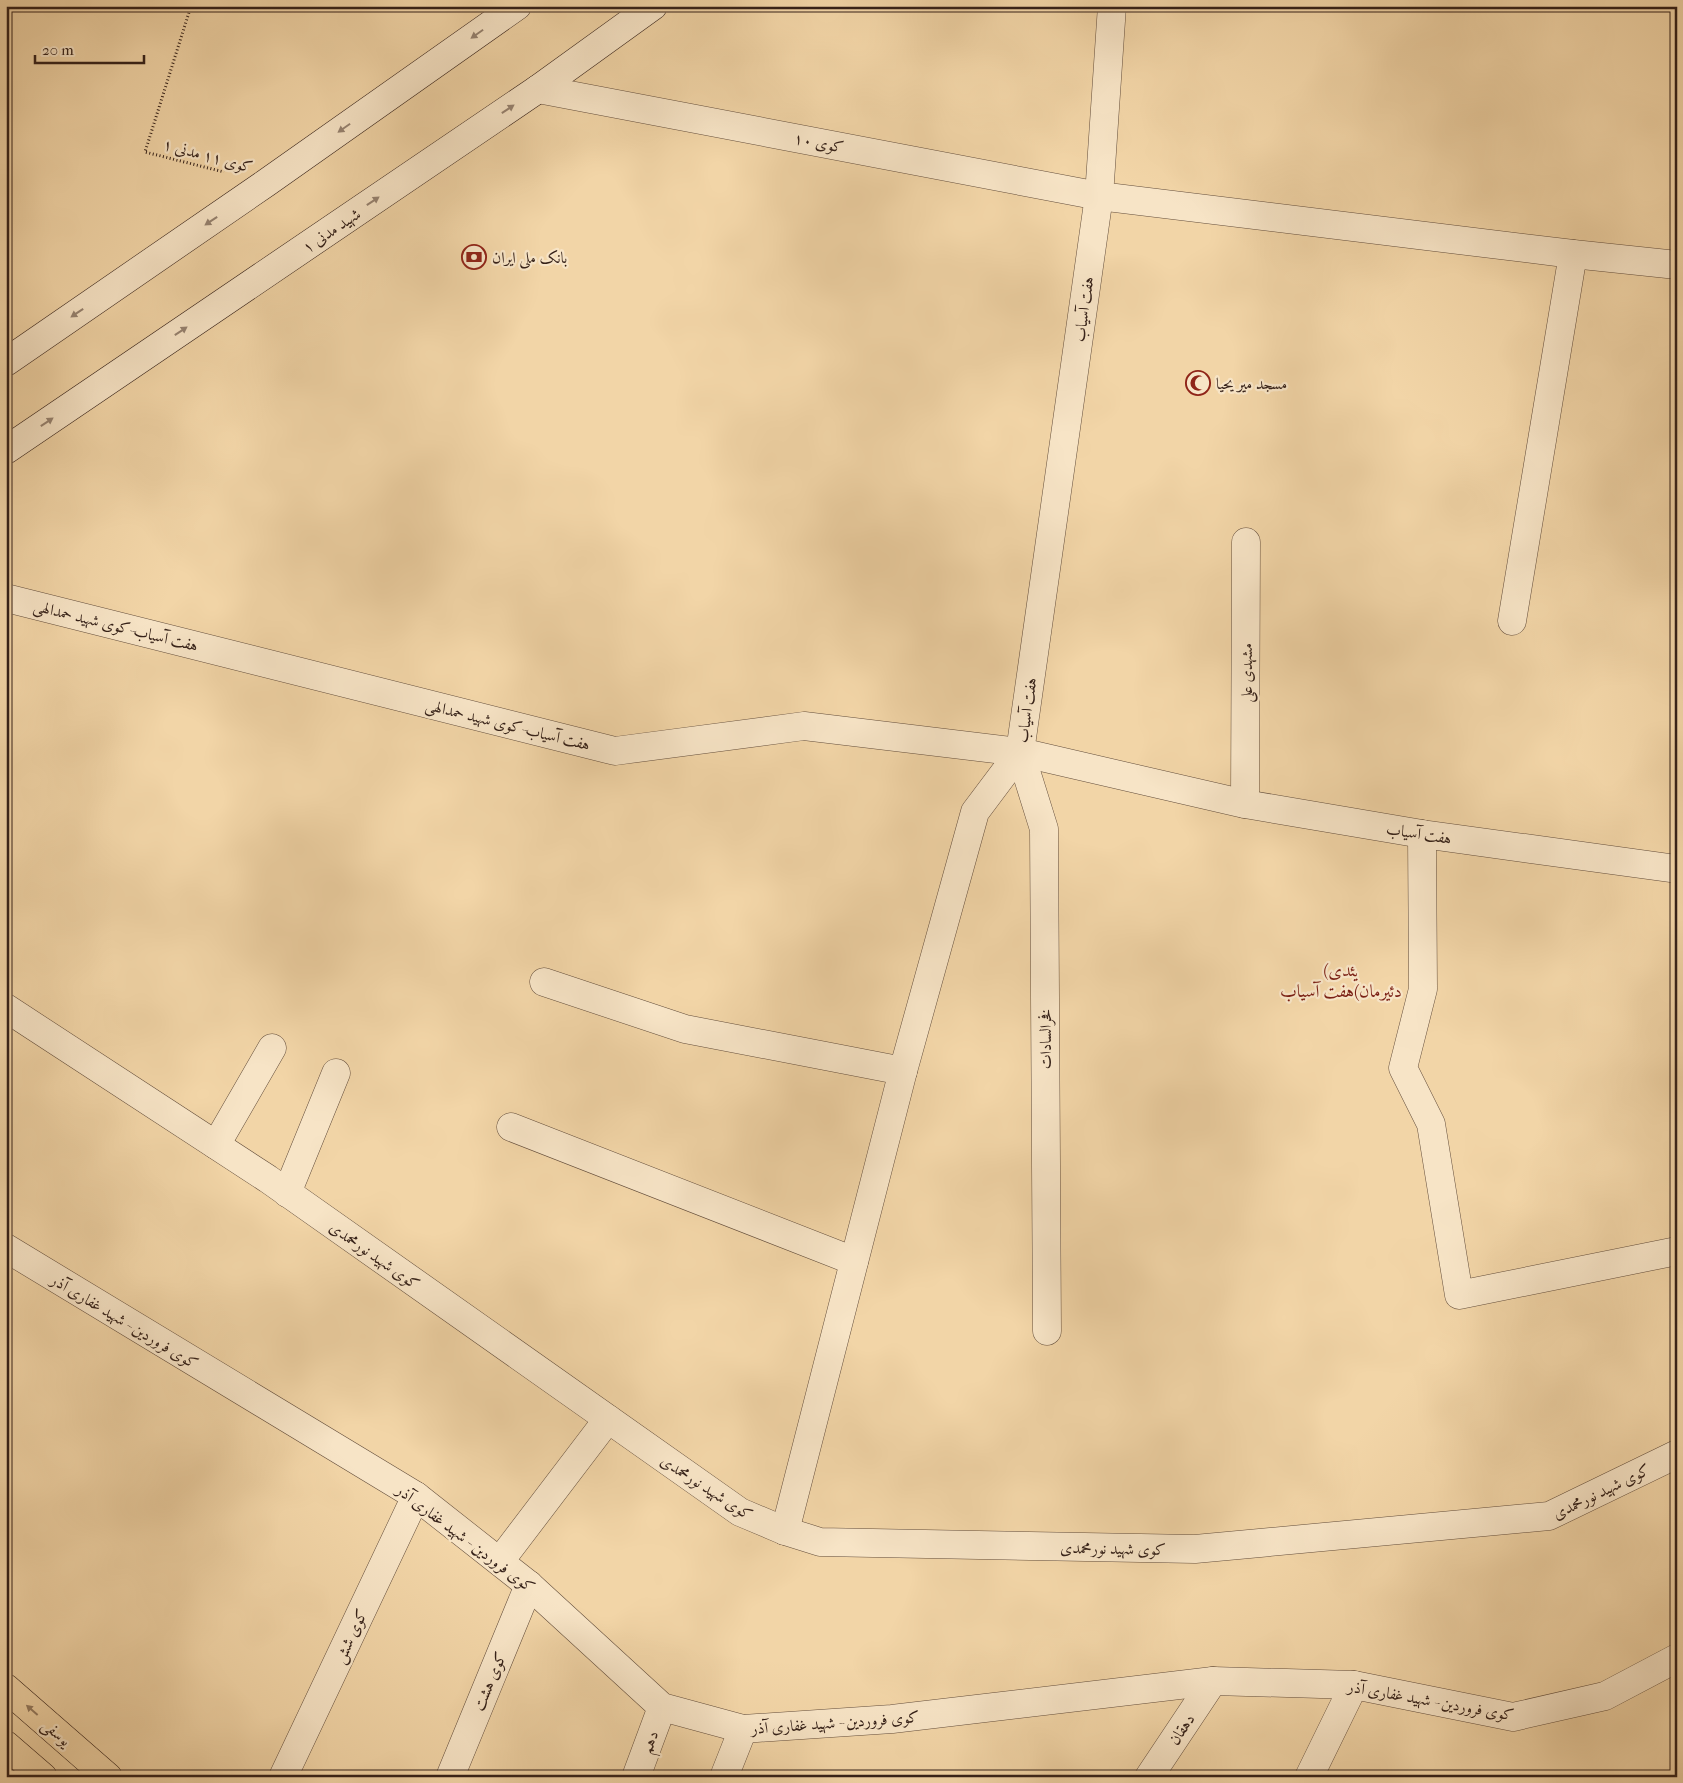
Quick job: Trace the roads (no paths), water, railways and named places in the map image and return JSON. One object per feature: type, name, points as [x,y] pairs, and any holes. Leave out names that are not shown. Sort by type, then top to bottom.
[{"type":"main road","name":"یوسفی","points":[[6,1688],[108,1777]]},
{"type":"main road","points":[[6,1745],[43,1777]]},
{"type":"street","points":[[6,362],[266,183],[517,6]]},
{"type":"street","name":"شهید مدنی ۱","points":[[6,450],[538,89],[653,6]]},
{"type":"street","name":"هفت آسیاب","points":[[1112,6],[1100,196],[1020,752],[1245,804],[1422,834],[1677,868]]},
{"type":"street","name":"کوی ۱۰","points":[[538,89],[1100,196],[1677,265]]},
{"type":"street","points":[[1512,621],[1573,254]]},
{"type":"street","name":"مشهدی علی","points":[[1245,804],[1246,542]]},
{"type":"street","name":"هفت آسیاب-کوی شهید حمدالهی","points":[[6,598],[615,751],[804,726],[1020,752]]},
{"type":"street","points":[[785,1531],[903,1071],[975,812],[1020,752]]},
{"type":"street","name":"فخرالسادات","points":[[1020,752],[1044,828],[1047,1331]]},
{"type":"street","points":[[1422,834],[1423,989],[1403,1068],[1431,1124],[1459,1295],[1677,1252]]},
{"type":"street","points":[[544,982],[685,1029],[903,1071]]},
{"type":"street","name":"کوی شهید نورمحمدی","points":[[6,1008],[287,1193],[740,1512],[785,1531],[820,1542],[1195,1549],[1549,1516],[1677,1454]]},
{"type":"street","points":[[216,1145],[272,1048]]},
{"type":"street","points":[[287,1193],[336,1073]]},
{"type":"street","points":[[511,1127],[854,1261]]},
{"type":"street","name":"کوی فروردین - شهید غفاری آذر","points":[[6,1248],[416,1496],[529,1585],[662,1707],[743,1729],[892,1719],[1213,1681],[1354,1685],[1513,1717],[1605,1696],[1677,1658]]},
{"type":"street","points":[[500,1562],[608,1419]]},
{"type":"street","name":"کوی شش","points":[[283,1777],[416,1496]]},
{"type":"street","name":"کوی هشت","points":[[450,1777],[529,1585]]},
{"type":"street","name":"دهقان","points":[[1149,1777],[1213,1681]]},
{"type":"street","points":[[1309,1777],[1354,1685]]},
{"type":"street","name":"دهم","points":[[636,1777],[662,1707]]},
{"type":"street","points":[[724,1777],[743,1729]]},
{"type":"place","name":"بانک ملی ایران","points":[[474,257]]},
{"type":"place","name":"مسجد میر یحیا","points":[[1198,383]]},
{"type":"district","name":"(یئدی دئیرمان)هفت آسیاب","points":[[1341,980]]}]
